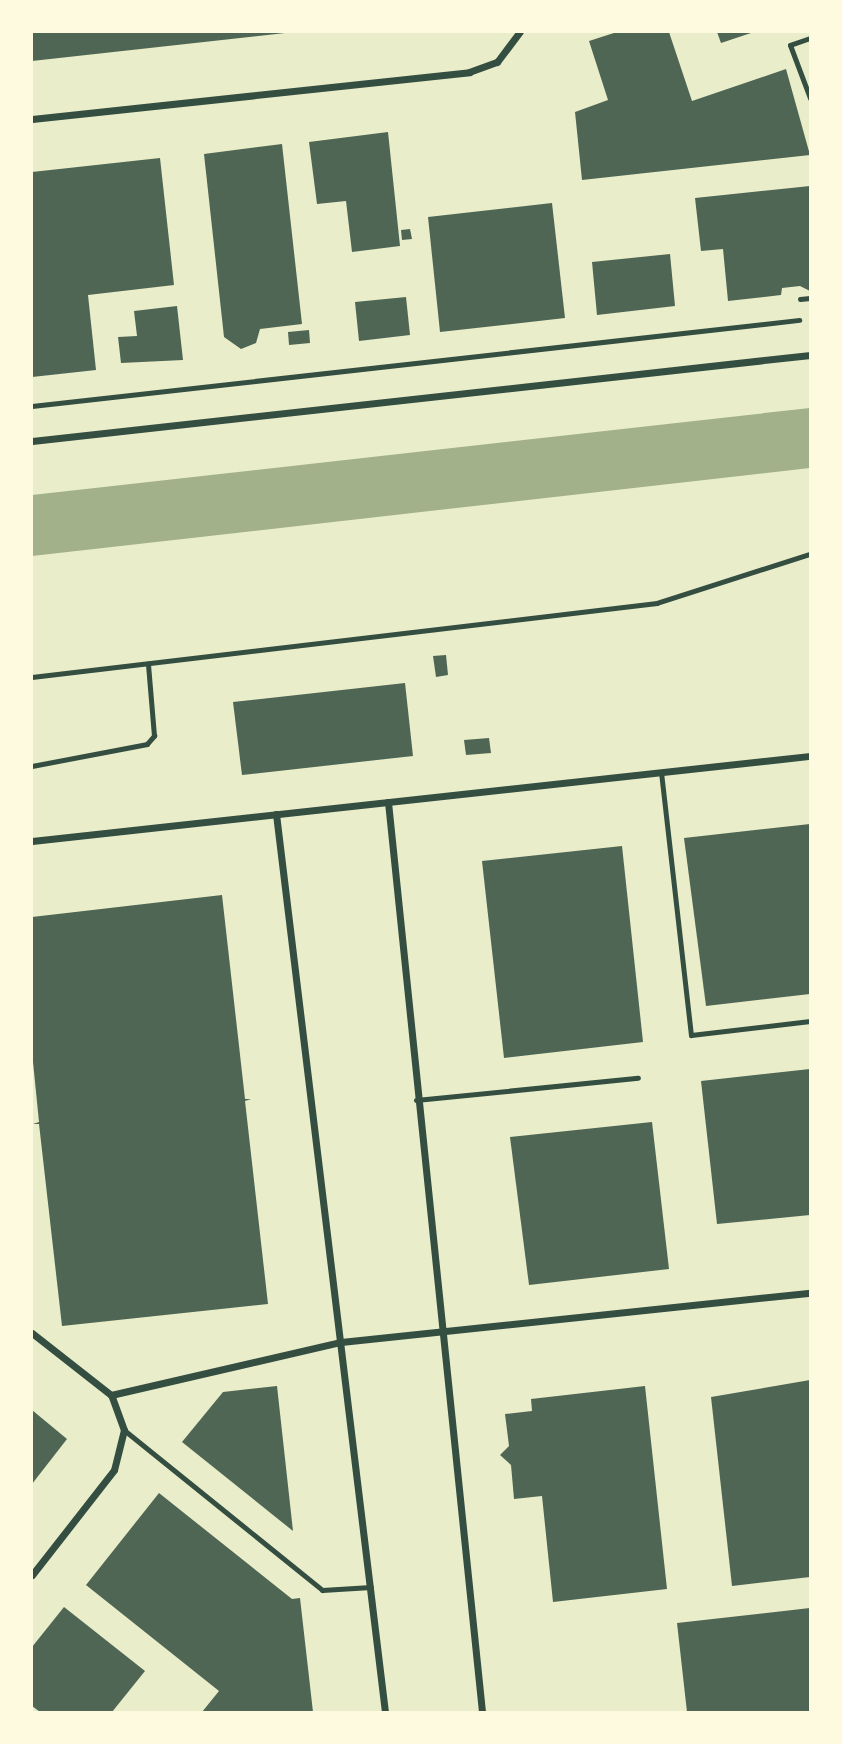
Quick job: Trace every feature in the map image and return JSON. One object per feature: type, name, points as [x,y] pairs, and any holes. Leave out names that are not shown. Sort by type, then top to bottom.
[{"type":"street","points":[[32,119],[470,72],[496,62],[520,32]]},
{"type":"street","points":[[32,442],[810,355]]},
{"type":"street","points":[[32,841],[810,756]]},
{"type":"street","points":[[388,802],[416,1100],[482,1713]]},
{"type":"street","points":[[276,814],[385,1713]]},
{"type":"street","points":[[111,1395],[341,1342],[441,1334],[810,1293]]},
{"type":"street","points":[[32,1332],[111,1395],[124,1430],[114,1470],[32,1575]]},
{"type":"lane","points":[[810,38],[790,46],[810,98]]},
{"type":"lane","points":[[800,299],[810,298]]},
{"type":"lane","points":[[661,772],[691,1035],[810,1021]]},
{"type":"lane","points":[[416,1100],[638,1078]]},
{"type":"lane","points":[[124,1430],[322,1590],[371,1587]]},
{"type":"path","points":[[32,406],[810,319]]},
{"type":"path","points":[[32,677],[657,603],[810,554]]},
{"type":"path","points":[[32,766],[147,744],[154,736],[148,664]]},
{"type":"shaded area","points":[[810,408],[810,468],[32,556],[32,495]]},
{"type":"building","points":[[32,32],[284,32],[285,33],[32,61]]},
{"type":"building","points":[[617,32],[669,32],[692,101],[786,69],[810,155],[582,180],[575,112],[608,100],[589,41]]},
{"type":"building","points":[[717,32],[754,32],[721,43]]},
{"type":"building","points":[[388,132],[400,246],[352,252],[346,201],[317,204],[309,142]]},
{"type":"building","points":[[282,144],[302,324],[260,329],[256,343],[241,349],[224,337],[204,154]]},
{"type":"building","points":[[160,158],[174,285],[88,295],[96,370],[32,377],[32,172]]},
{"type":"building","points":[[810,186],[810,291],[800,286],[782,288],[781,295],[728,301],[723,249],[701,251],[695,198]]},
{"type":"building","points":[[552,203],[565,318],[440,332],[428,217]]},
{"type":"building","points":[[410,229],[412,239],[402,240],[401,230]]},
{"type":"building","points":[[670,254],[675,306],[597,315],[592,262]]},
{"type":"building","points":[[406,297],[410,335],[359,341],[355,302]]},
{"type":"building","points":[[177,306],[183,360],[121,363],[118,337],[137,336],[134,311]]},
{"type":"building","points":[[309,330],[310,343],[289,345],[288,332]]},
{"type":"building","points":[[446,655],[448,675],[436,677],[433,656]]},
{"type":"building","points":[[405,683],[413,756],[242,775],[233,702]]},
{"type":"building","points":[[489,738],[491,753],[466,755],[464,740]]},
{"type":"building","points":[[810,824],[810,994],[706,1006],[684,838]]},
{"type":"building","points":[[622,846],[643,1042],[504,1058],[482,861]]},
{"type":"building","points":[[222,895],[245,1099],[251,1099],[245,1101],[268,1304],[62,1326],[39,1124],[33,1124],[39,1122],[32,1052],[32,917]]},
{"type":"building","points":[[810,1069],[810,1215],[717,1224],[701,1081]]},
{"type":"building","points":[[652,1122],[669,1269],[529,1285],[510,1137]]},
{"type":"building","points":[[810,1380],[810,1577],[732,1586],[711,1397]]},
{"type":"building","points":[[277,1386],[293,1531],[182,1442],[223,1392]]},
{"type":"building","points":[[645,1386],[667,1589],[553,1602],[542,1496],[514,1499],[511,1465],[500,1455],[509,1446],[505,1414],[532,1411],[531,1399]]},
{"type":"building","points":[[32,1410],[67,1439],[32,1484]]},
{"type":"building","points":[[159,1493],[292,1599],[300,1598],[313,1712],[202,1712],[219,1691],[86,1585]]},
{"type":"building","points":[[64,1607],[145,1671],[112,1712],[40,1712],[32,1706],[32,1647]]},
{"type":"building","points":[[810,1608],[810,1712],[687,1712],[677,1623]]}]
